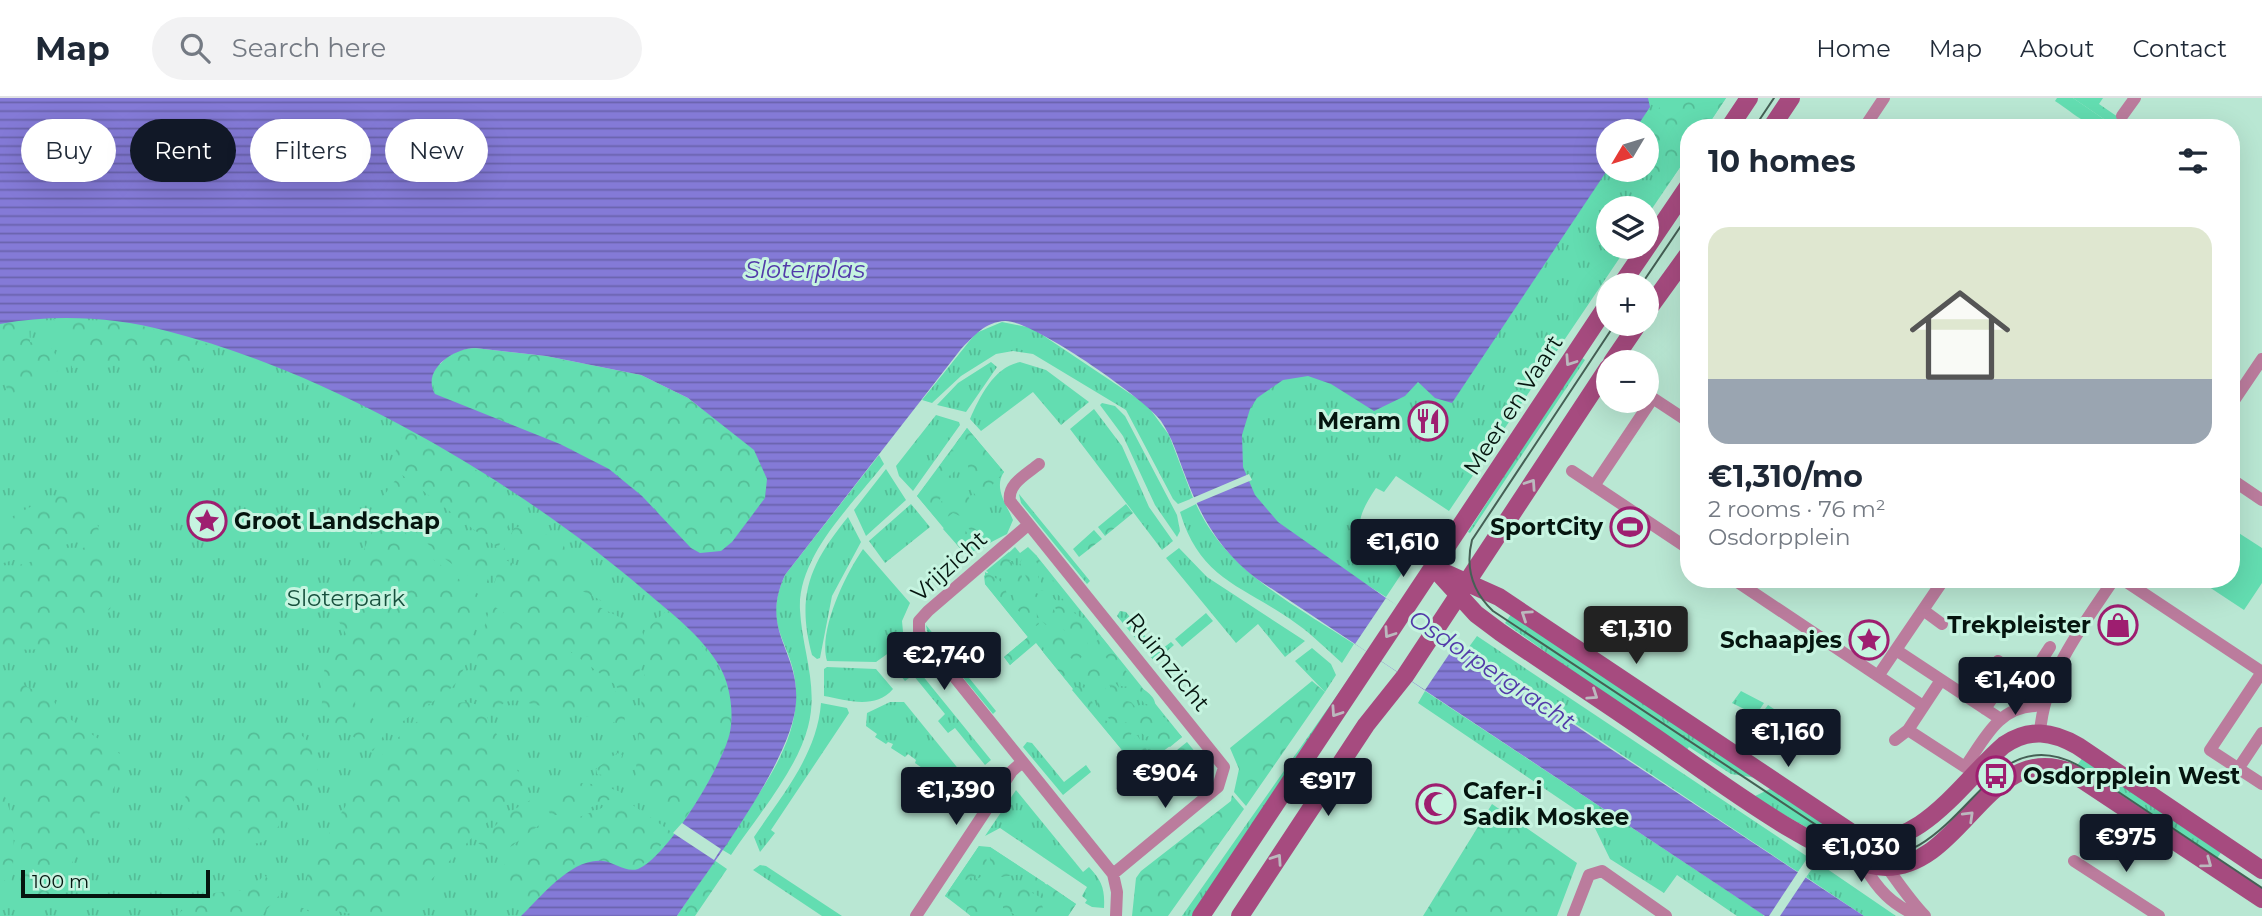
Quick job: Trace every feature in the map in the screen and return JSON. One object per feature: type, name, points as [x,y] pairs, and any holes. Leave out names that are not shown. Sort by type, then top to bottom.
[{"type":"street","points":[[1735,119],[1749,98]]},
{"type":"street","points":[[1777,119],[1791,98]]},
{"type":"street","points":[[1870,119],[1884,98]]},
{"type":"street","points":[[2123,116],[2134,98]]},
{"type":"street","points":[[1659,229],[1680,198]]},
{"type":"street","points":[[1659,294],[1680,265]]},
{"type":"street","name":"Meer en Vaart","points":[[1201,916],[1596,322]]},
{"type":"street","points":[[2240,392],[2262,359]]},
{"type":"street","points":[[1240,916],[1366,725],[1405,676],[1596,386]]},
{"type":"street","points":[[1659,402],[1680,416]]},
{"type":"street","points":[[1594,486],[1639,413]]},
{"type":"street","name":"Ruimzicht","points":[[1039,464],[1015,484],[1009,495],[1028,524],[1224,767],[1219,787],[1112,874]]},
{"type":"street","points":[[1572,471],[1680,544]]},
{"type":"street","points":[[2240,485],[2262,500]]},
{"type":"street","name":"Vrijzicht","points":[[1028,524],[928,611],[918,626],[923,640],[1112,874]]},
{"type":"street","points":[[1481,560],[1487,582],[1499,597],[1849,833],[1865,839],[1884,841],[1911,832],[2004,745],[2019,736],[2049,734],[2078,746],[2262,870]]},
{"type":"street","points":[[1434,569],[1463,588],[1499,597]]},
{"type":"street","points":[[1463,588],[1476,614]]},
{"type":"street","points":[[1746,588],[1923,706]]},
{"type":"street","points":[[1878,676],[1938,588]]},
{"type":"street","points":[[2049,734],[2044,706],[2058,666],[2108,588]]},
{"type":"street","points":[[2136,588],[2262,672],[2210,750],[2262,784]]},
{"type":"street","points":[[1445,615],[1457,610],[1476,614],[1750,802],[1821,846],[1863,864],[1889,867],[1926,855],[2011,777],[2031,767],[2045,766],[2072,773],[2262,899]]},
{"type":"street","points":[[1923,610],[1942,624]]},
{"type":"street","points":[[1908,730],[1965,767],[1999,718],[2031,706],[2028,681],[2050,647]]},
{"type":"street","points":[[1896,650],[1999,718]]},
{"type":"street","points":[[1998,661],[2028,681]]},
{"type":"street","points":[[1985,709],[2011,670]]},
{"type":"street","points":[[1895,740],[1908,730],[1941,680]]},
{"type":"street","points":[[2238,769],[2262,733]]},
{"type":"street","points":[[916,916],[1012,771],[1022,762]]},
{"type":"street","points":[[1865,839],[1889,867],[1903,894],[1925,916]]},
{"type":"street","points":[[2074,860],[2159,916]]},
{"type":"street","points":[[1863,864],[1883,895],[1894,905],[1919,916]]},
{"type":"street","points":[[1573,916],[1589,875],[1602,871],[1666,916]]},
{"type":"street","points":[[1112,874],[1117,891],[1116,916]]},
{"type":"green space","points":[[1517,98],[1726,98],[1712,119],[1680,119],[1680,167],[1659,198],[1659,196],[1596,196],[1596,259],[1619,259],[1609,273],[1596,273],[1596,293],[1449,511],[1396,476],[1384,492],[1376,488],[1362,514],[1362,532],[1373,546],[1395,563],[1401,555],[1410,561],[1386,597],[1259,516],[1233,470],[1250,368]]},
{"type":"green space","points":[[1666,98],[1726,98],[1712,119],[1680,119],[1680,167],[1667,186],[1659,180],[1659,119],[1653,117]]},
{"type":"green space","points":[[2057,98],[2073,98],[2104,119],[2082,119],[2055,101]]},
{"type":"green space","points":[[2073,98],[2103,98],[2099,104],[2121,119],[2104,119]]},
{"type":"green space","name":"Sloterpark","points":[[0,278],[837,441],[722,630],[744,767],[643,916],[0,916]]},
{"type":"green space","points":[[54,319],[131,323],[211,345],[203,369],[173,362],[72,368],[70,356],[73,345],[58,333]]},
{"type":"green space","points":[[29,320],[30,342],[51,347],[58,359],[58,371],[40,377],[9,396],[0,365],[0,324]]},
{"type":"green space","points":[[1002,322],[1032,328],[1147,405],[1169,435],[1193,498],[1178,504],[1173,499],[1126,410],[1033,354],[1013,351],[996,354],[961,376],[932,403],[922,400],[976,333]]},
{"type":"green space","points":[[475,348],[546,356],[641,375],[688,398],[748,444],[761,459],[767,479],[765,498],[732,542],[714,553],[697,551],[633,487],[609,469],[560,444],[435,394],[432,379],[444,360],[461,350]]},
{"type":"green space","points":[[1578,355],[1585,360],[1470,533],[1468,532],[1510,467],[1517,448]]},
{"type":"green space","points":[[991,362],[997,367],[966,412],[937,405],[958,383]]},
{"type":"green space","points":[[1020,362],[1046,370],[1089,402],[1061,425],[1033,392],[981,431],[970,419],[983,392],[995,376]]},
{"type":"green space","points":[[1102,403],[1115,406],[1125,416],[1177,515],[1180,531],[1177,537],[1155,505],[1123,436],[1100,405]]},
{"type":"green space","points":[[1094,409],[1122,446],[1149,507],[1173,541],[1162,550],[1070,429]]},
{"type":"green space","points":[[936,415],[959,422],[960,425],[913,491],[899,476],[896,466]]},
{"type":"green space","points":[[967,428],[1004,472],[1000,490],[1013,520],[1007,534],[966,555],[917,496]]},
{"type":"green space","points":[[967,428],[1004,472],[982,496],[976,496],[969,486],[968,463],[955,445]]},
{"type":"green space","points":[[406,429],[508,489],[498,501],[509,523],[498,548],[389,465]]},
{"type":"green space","points":[[952,449],[964,464],[944,480],[936,471]]},
{"type":"green space","points":[[879,455],[884,464],[829,532],[817,551],[801,590],[801,625],[812,697],[803,743],[785,777],[731,855],[721,849],[781,755],[795,714],[794,675],[777,623],[778,594],[785,575]]},
{"type":"green space","points":[[886,469],[906,500],[866,536],[854,510]]},
{"type":"green space","points":[[933,476],[946,487],[939,501],[942,510],[935,517],[917,496]]},
{"type":"green space","points":[[397,478],[493,552],[494,560],[485,588],[437,553],[382,498]]},
{"type":"green space","points":[[950,491],[967,493],[971,503],[960,516],[953,513],[946,518],[943,515],[946,510],[941,502]]},
{"type":"green space","points":[[1019,494],[1090,581],[1087,584],[1021,503]]},
{"type":"green space","points":[[51,496],[70,498],[86,505],[95,518],[99,537],[0,564],[0,523]]},
{"type":"green space","points":[[911,504],[930,527],[885,563],[869,541]]},
{"type":"green space","points":[[1126,504],[1133,513],[1105,536],[1098,527]]},
{"type":"green space","points":[[1196,504],[1225,549],[1244,567],[1286,600],[1354,644],[1342,663],[1297,624],[1226,580],[1212,568],[1189,535],[1180,512]]},
{"type":"green space","points":[[382,509],[425,553],[482,597],[465,666],[458,681],[446,693],[391,729],[377,713],[372,693],[363,691],[357,695],[355,703],[358,710],[370,714],[384,735],[373,751],[329,719],[322,709],[322,687],[326,666],[346,634],[338,620],[337,610]]},
{"type":"green space","points":[[971,513],[999,532],[994,540],[977,552],[973,548],[973,535],[964,521]]},
{"type":"green space","points":[[848,517],[861,542],[832,596],[820,658],[817,659],[812,655],[807,634],[806,597],[816,565]]},
{"type":"green space","points":[[952,519],[961,522],[968,535],[970,552],[966,555],[943,529]]},
{"type":"green space","points":[[515,526],[531,534],[550,534],[563,543],[571,567],[638,619],[503,551]]},
{"type":"green space","points":[[1094,530],[1102,539],[1079,557],[1073,549]]},
{"type":"green space","points":[[2240,534],[2262,548],[2262,583],[2244,610],[2211,588],[2240,588]]},
{"type":"green space","points":[[105,542],[114,598],[110,609],[56,649],[5,650],[0,646],[0,570]]},
{"type":"green space","points":[[1015,547],[1020,553],[1028,547],[1036,555],[1182,737],[1138,770],[1036,643],[1010,665],[1004,657],[1028,637],[985,584],[984,576]]},
{"type":"green space","points":[[1179,548],[1207,577],[1305,641],[1285,657],[1258,624],[1236,643],[1166,558]]},
{"type":"green space","points":[[863,549],[910,603],[902,621],[904,642],[876,662],[827,661],[826,634],[835,603]]},
{"type":"green space","points":[[1009,552],[1016,561],[1009,561],[1021,570],[1023,586],[1011,583],[1007,573],[1004,580],[986,571]]},
{"type":"green space","points":[[1024,554],[1040,572],[1038,577],[1046,590],[1032,591],[1020,563]]},
{"type":"green space","points":[[1030,554],[1033,557],[1036,555],[1051,578],[1077,607],[1075,610],[1045,583],[1044,572]]},
{"type":"green space","points":[[506,560],[641,628],[646,643],[633,698],[492,593],[498,570]]},
{"type":"green space","points":[[985,572],[999,580],[1005,587],[1010,607],[1041,636],[1010,665],[1004,657],[1028,637],[985,584]]},
{"type":"green space","points":[[1013,585],[1028,597],[1039,624],[1036,626],[1014,607]]},
{"type":"green space","points":[[1036,593],[1044,596],[1059,617],[1058,620],[1046,625],[1040,619],[1034,605],[1033,596]]},
{"type":"green space","points":[[1048,596],[1090,625],[1095,631],[1090,638],[1075,630],[1070,632]]},
{"type":"green space","points":[[491,604],[615,691],[624,704],[625,725],[515,700],[505,702],[492,713],[479,685],[477,672],[479,647]]},
{"type":"green space","points":[[667,610],[712,658],[729,694],[732,714],[730,735],[722,759],[682,823],[641,794],[635,782],[643,682],[652,643],[649,627]]},
{"type":"green space","points":[[1120,611],[1126,612],[1158,652],[1171,642],[1174,645],[1155,662],[1117,616]]},
{"type":"green space","points":[[1206,613],[1213,621],[1182,647],[1175,639]]},
{"type":"green space","points":[[1512,613],[1757,778],[1731,774],[1689,747],[1685,752],[1505,623]]},
{"type":"green space","points":[[926,625],[996,711],[993,714],[928,635]]},
{"type":"green space","points":[[1054,625],[1088,642],[1086,652],[1077,662],[1056,649],[1039,629],[1042,627],[1046,630]]},
{"type":"green space","points":[[1477,636],[1808,857],[1798,872],[1466,651]]},
{"type":"green space","points":[[1101,637],[1135,683],[1151,695],[1155,708],[1144,703],[1130,687],[1121,686],[1115,667],[1093,644]]},
{"type":"green space","points":[[1050,646],[1076,666],[1074,674],[1066,680],[1043,652]]},
{"type":"green space","points":[[1312,648],[1331,664],[1336,675],[1325,692],[1295,661]]},
{"type":"green space","points":[[1094,650],[1114,672],[1114,681],[1120,689],[1130,690],[1137,698],[1133,700],[1110,693],[1110,686],[1104,679],[1106,688],[1103,692],[1074,679],[1084,666],[1082,662]]},
{"type":"green space","points":[[909,659],[991,760],[985,765],[955,728],[948,733],[938,721],[945,714],[913,675],[905,681],[896,670]]},
{"type":"green space","points":[[1357,667],[1193,916],[1182,916]]},
{"type":"green space","points":[[824,669],[876,669],[893,689],[878,700],[860,702],[824,696]]},
{"type":"green space","points":[[5,677],[52,698],[60,712],[127,759],[126,766],[45,911],[19,891],[22,833],[17,802],[0,772],[3,718],[0,679]]},
{"type":"green space","points":[[1312,681],[1325,692],[1246,806],[1234,792],[1239,769],[1230,748]]},
{"type":"green space","points":[[1077,686],[1088,689],[1094,707],[1105,720],[1121,729],[1127,727],[1132,732],[1127,744],[1130,753],[1127,756],[1072,690]]},
{"type":"green space","points":[[1425,691],[1764,915],[1737,916],[1677,875],[1664,893],[1610,859],[1591,820],[1418,703]]},
{"type":"green space","points":[[1741,691],[1764,703],[1756,715],[1732,703]]},
{"type":"green space","points":[[1099,694],[1131,702],[1138,710],[1132,718],[1135,724],[1131,727],[1127,722],[1116,726],[1097,706]]},
{"type":"green space","points":[[468,702],[478,705],[484,712],[528,789],[498,811],[396,916],[344,913],[312,899],[306,890],[308,872],[353,794],[372,767],[393,742],[417,722],[441,708]]},
{"type":"green space","points":[[890,702],[904,702],[969,782],[958,792],[950,787],[952,784],[947,781],[945,784],[915,763],[916,760],[908,754],[905,757],[891,748],[893,744],[886,744],[875,737],[877,734],[866,726],[867,713]]},
{"type":"green space","points":[[821,703],[847,708],[849,713],[771,830],[775,833],[760,852],[754,837],[805,757],[813,740]]},
{"type":"green space","points":[[1141,704],[1154,716],[1159,712],[1182,737],[1170,747],[1154,736],[1148,727],[1145,729],[1151,735],[1146,737],[1136,728],[1142,712],[1138,707]]},
{"type":"green space","points":[[1768,705],[1798,725],[1794,731],[1803,738],[1798,746],[1793,743],[1791,746],[1778,738],[1780,733],[1760,720],[1759,717]]},
{"type":"green space","points":[[244,728],[298,732],[317,750],[318,775],[313,785],[298,794],[273,835],[263,842],[253,844],[191,832],[184,818],[184,804],[189,788],[208,759]]},
{"type":"green space","points":[[1137,735],[1147,750],[1151,748],[1146,742],[1150,739],[1165,748],[1138,770],[1131,761],[1135,751],[1131,745]]},
{"type":"green space","points":[[1027,742],[1032,743],[1064,782],[1086,765],[1091,772],[1063,795],[1023,747]]},
{"type":"green space","points":[[1187,742],[1211,771],[1191,787],[1167,758]]},
{"type":"green space","points":[[617,753],[622,755],[618,778],[597,774],[596,769]]},
{"type":"green space","points":[[2085,754],[2222,851],[2216,860],[2074,770]]},
{"type":"green space","points":[[582,783],[601,785],[621,792],[587,809],[550,814],[541,793]]},
{"type":"green space","points":[[0,786],[12,822],[14,847],[11,885],[0,877]]},
{"type":"green space","points":[[1774,787],[1829,825],[1822,836],[1753,797]]},
{"type":"green space","points":[[1016,790],[1083,872],[1089,867],[1097,877],[1103,890],[1104,908],[1085,903],[1087,900],[1082,896],[1087,887],[1000,828],[985,836]]},
{"type":"green space","points":[[1232,795],[1244,809],[1168,916],[1132,916],[1136,878],[1141,871],[1231,801]]},
{"type":"green space","points":[[534,798],[546,820],[497,857],[478,843],[508,813]]},
{"type":"green space","points":[[624,799],[673,833],[638,869],[569,873],[530,907],[498,870],[547,830]]},
{"type":"green space","points":[[1492,804],[1577,863],[1557,916],[1423,916]]},
{"type":"green space","points":[[979,846],[990,847],[1076,904],[1068,916],[971,916],[945,896]]},
{"type":"green space","points":[[979,846],[986,851],[987,870],[963,881],[968,899],[961,906],[945,896]]},
{"type":"green space","points":[[990,847],[1045,883],[1042,887],[1023,874],[1001,877],[991,872]]},
{"type":"green space","points":[[714,860],[727,869],[695,916],[677,916]]},
{"type":"green space","points":[[1817,862],[1896,916],[1864,916],[1806,877]]},
{"type":"green space","points":[[760,865],[766,866],[842,916],[822,916],[753,870]]},
{"type":"green space","points":[[264,875],[282,892],[261,916],[177,916],[193,902],[210,894],[250,891]]},
{"type":"green space","points":[[985,875],[1001,882],[997,903],[1000,916],[971,916],[966,912],[967,907],[975,904],[970,882]]},
{"type":"green space","points":[[1009,881],[1040,897],[1045,916],[1017,916],[1003,908],[1003,889]]},
{"type":"green space","points":[[1047,884],[1076,904],[1068,916],[1050,916],[1042,892]]},
{"type":"green space","points":[[293,903],[317,916],[274,916]]},
{"type":"water","name":"Sloterplas","points":[[0,98],[1648,98],[1650,107],[1642,119],[1596,119],[1596,182],[1599,182],[1452,403],[1435,398],[1418,382],[1405,396],[1374,411],[1331,384],[1308,376],[1283,380],[1257,398],[1250,409],[1242,435],[1243,467],[1255,495],[1278,522],[1450,643],[1864,916],[1765,916],[1257,579],[1232,557],[1213,533],[1191,491],[1168,434],[1151,410],[1062,346],[1019,324],[1005,321],[986,327],[961,349],[785,575],[776,612],[796,685],[796,703],[791,727],[766,782],[748,812],[677,916],[521,916],[558,880],[580,865],[603,861],[629,870],[638,869],[650,861],[679,829],[706,786],[730,732],[729,690],[720,667],[704,645],[644,590],[539,509],[419,435],[356,402],[292,373],[229,349],[147,326],[84,318],[0,324]],"holes":[[[475,348],[546,356],[641,375],[688,398],[754,450],[767,479],[765,498],[732,542],[721,551],[700,553],[691,548],[642,496],[609,469],[560,444],[435,394],[432,385],[432,377],[442,362],[458,352]]]},
{"type":"pier","points":[[1249,474],[1252,480],[1192,505],[1190,499]]},
{"type":"pier","points":[[1386,598],[1456,644],[1425,690],[1355,644]]},
{"type":"pier","points":[[682,823],[721,849],[714,860],[673,833]]},
{"type":"pier","points":[[1800,869],[1808,874],[1780,916],[1769,916]]},
{"type":"tram line","points":[[1760,119],[1774,98]]},
{"type":"tram line","points":[[1649,273],[1680,227]]},
{"type":"tram line","points":[[1607,336],[1472,540],[1469,560],[1472,578],[1480,595],[1493,611],[1857,852],[1881,856],[1902,853],[1922,844],[2008,765],[2026,757],[2044,755],[2054,756],[2081,767],[2262,888]]},
{"type":"place","name":"Meram","points":[[1428,421]]},
{"type":"place","name":"Groot Landschap","points":[[207,521]]},
{"type":"place","name":"SportCity","points":[[1630,527]]},
{"type":"place","name":"Trekpleister","points":[[2118,625]]},
{"type":"place","name":"Schaapjes","points":[[1869,640]]},
{"type":"place","name":"Osdorpplein West","points":[[1996,776]]},
{"type":"place","name":"Cafer-i Sadik Moskee","points":[[1436,804]]},
{"type":"water label","name":"Osdorpergracht","points":[[1492,670]]}]
